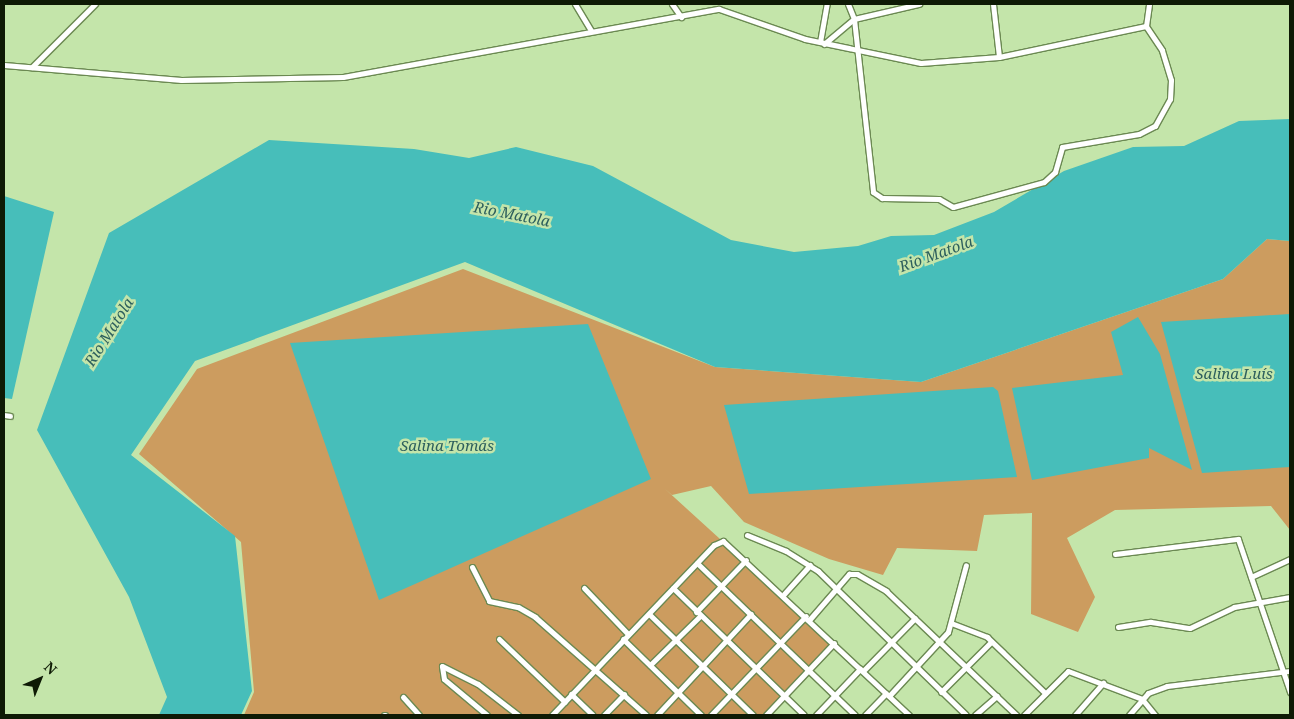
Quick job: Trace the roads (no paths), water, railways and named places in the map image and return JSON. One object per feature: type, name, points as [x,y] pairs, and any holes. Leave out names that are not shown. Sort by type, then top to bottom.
[{"type":"street","points":[[32,68],[95,4]]},
{"type":"street","points":[[575,4],[590,31]]},
{"type":"street","points":[[672,4],[681,17]]},
{"type":"street","points":[[822,43],[827,4]]},
{"type":"street","points":[[848,4],[854,20],[875,196],[939,199],[958,208],[1005,190],[1044,182],[1055,172],[1062,147],[1139,134],[1155,126],[1170,99],[1171,80],[1162,50],[1146,26],[1150,4]]},
{"type":"street","points":[[822,43],[854,20],[919,4]]},
{"type":"street","points":[[993,4],[999,57]]},
{"type":"street","points":[[4,65],[181,80],[343,77],[590,31],[725,10],[822,43],[858,53],[921,63],[999,57],[1146,26]]},
{"type":"street","points":[[747,535],[810,565],[966,715]]},
{"type":"street","points":[[1116,554],[1238,539],[1290,692]]},
{"type":"street","points":[[552,715],[697,563],[724,541],[784,594],[908,715]]},
{"type":"street","points":[[1251,576],[1290,559]]},
{"type":"street","points":[[650,665],[675,641],[721,586],[746,560]]},
{"type":"street","points":[[697,563],[856,715]]},
{"type":"street","points":[[784,594],[810,565]]},
{"type":"street","points":[[865,715],[917,667],[940,642],[951,623],[966,565]]},
{"type":"street","points":[[472,567],[489,601],[527,612],[596,668],[646,715]]},
{"type":"street","points":[[711,715],[756,669],[779,642],[838,590],[849,574],[857,574],[886,591],[1016,715]]},
{"type":"street","points":[[584,588],[650,665],[702,715]]},
{"type":"street","points":[[673,588],[804,715]]},
{"type":"street","points":[[1118,628],[1151,622],[1190,628],[1234,607],[1290,597]]},
{"type":"street","points":[[649,614],[753,715]]},
{"type":"street","points":[[657,715],[751,614]]},
{"type":"street","points":[[816,715],[915,618]]},
{"type":"street","points":[[951,623],[991,642],[1045,693]]},
{"type":"street","points":[[499,639],[565,702]]},
{"type":"street","points":[[941,692],[991,642]]},
{"type":"street","points":[[766,715],[834,643]]},
{"type":"street","points":[[487,715],[444,679],[442,666],[478,684],[518,715]]},
{"type":"street","points":[[1024,715],[1068,671],[1142,699],[1155,715]]},
{"type":"street","points":[[1129,715],[1142,699],[1168,686],[1290,671]]},
{"type":"street","points":[[1075,715],[1104,684]]},
{"type":"street","points":[[571,694],[593,715]]},
{"type":"street","points":[[604,715],[624,694]]},
{"type":"street","points":[[975,715],[997,696]]},
{"type":"street","points":[[403,697],[419,715]]},
{"type":"water","name":"Rio Matola","points":[[1290,119],[1290,241],[1267,239],[1223,279],[921,382],[715,367],[465,262],[195,361],[131,455],[235,536],[252,691],[241,715],[159,715],[167,697],[129,597],[37,430],[109,233],[269,140],[414,149],[469,158],[516,147],[593,166],[731,240],[794,252],[858,246],[891,236],[934,235],[994,212],[1064,171],[1133,147],[1184,146],[1239,121]]},
{"type":"water","points":[[4,196],[54,212],[12,399],[4,398]]},
{"type":"water","name":"Salina Luís","points":[[1290,314],[1290,467],[1202,473],[1161,322]]},
{"type":"water","points":[[1138,317],[1160,354],[1192,470],[1149,448],[1149,458],[1032,480],[1012,388],[1123,375],[1111,332]]},
{"type":"water","name":"Salina Tomás","points":[[588,324],[651,479],[379,600],[290,343]]},
{"type":"water","points":[[993,387],[998,391],[1017,477],[749,494],[724,405]]}]
